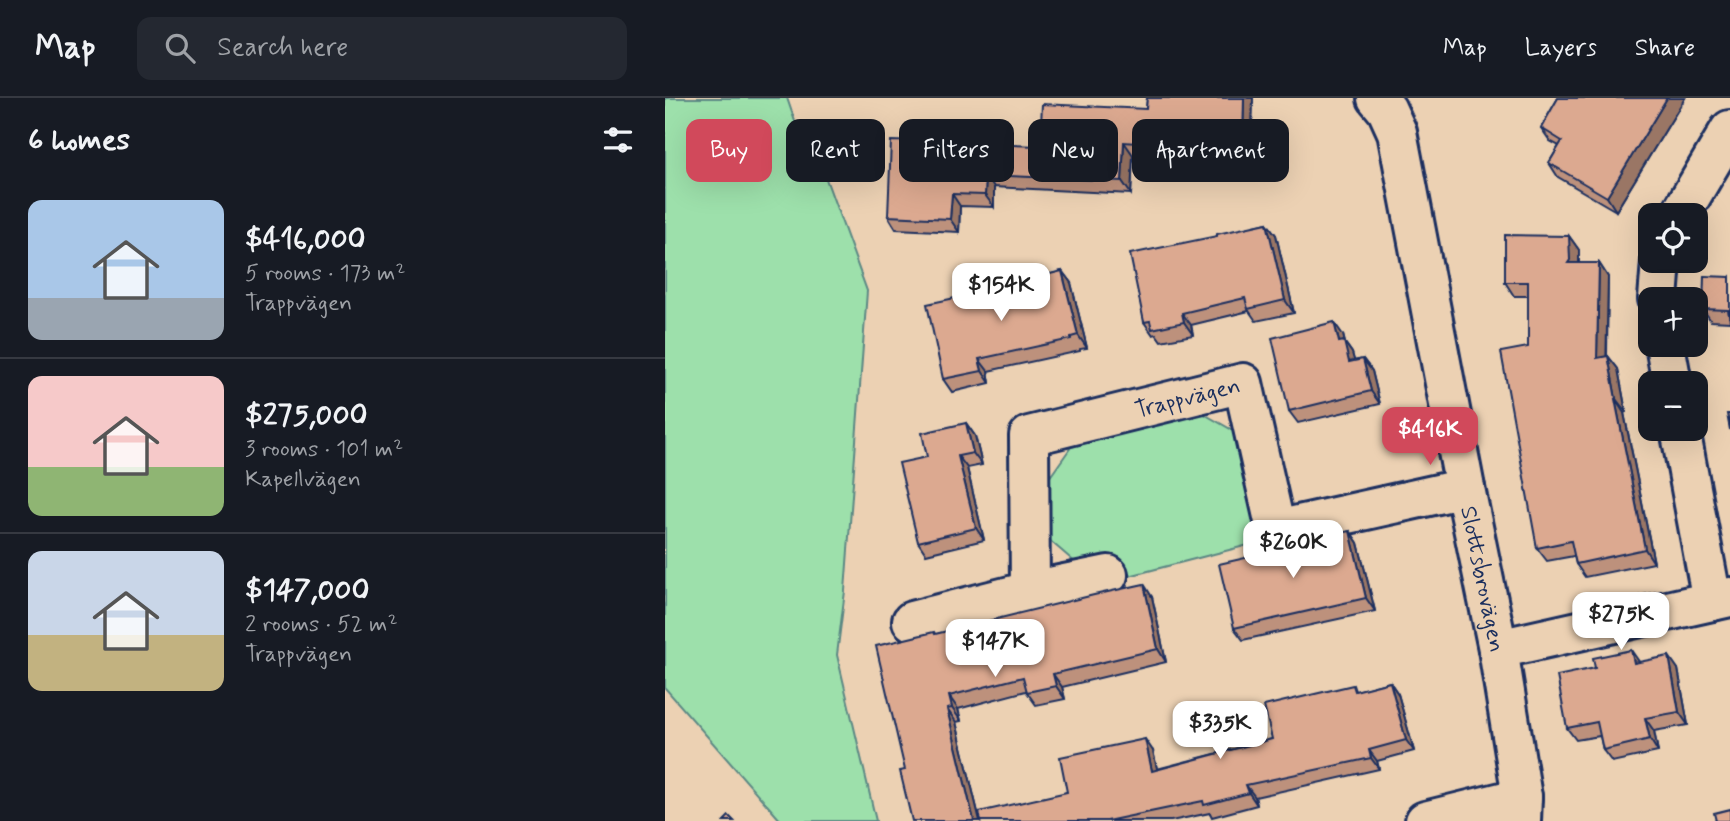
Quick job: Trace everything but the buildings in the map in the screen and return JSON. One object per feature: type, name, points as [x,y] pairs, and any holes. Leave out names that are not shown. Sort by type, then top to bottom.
[{"type":"street","name":"Slottsbrovägen","points":[[1377,98],[1387,110],[1397,132],[1498,649],[1522,809]]},
{"type":"street","points":[[1687,203],[1730,130]]},
{"type":"street","name":"Trappvägen","points":[[1030,591],[1029,436],[1243,383],[1276,530],[1465,488]]},
{"type":"street","points":[[1498,649],[1721,599],[1683,441]]},
{"type":"street","points":[[912,621],[1030,591],[1108,575]]},
{"type":"street","points":[[1425,821],[1522,809]]},
{"type":"green space","points":[[665,98],[787,98],[794,119],[786,119],[786,182],[827,182],[867,291],[845,591],[837,655],[876,821],[781,821],[665,688]]},
{"type":"green space","points":[[1197,410],[1239,434],[1260,542],[1125,577],[1115,561],[1095,556],[1077,564],[1048,539],[1045,484],[1071,447]]}]
